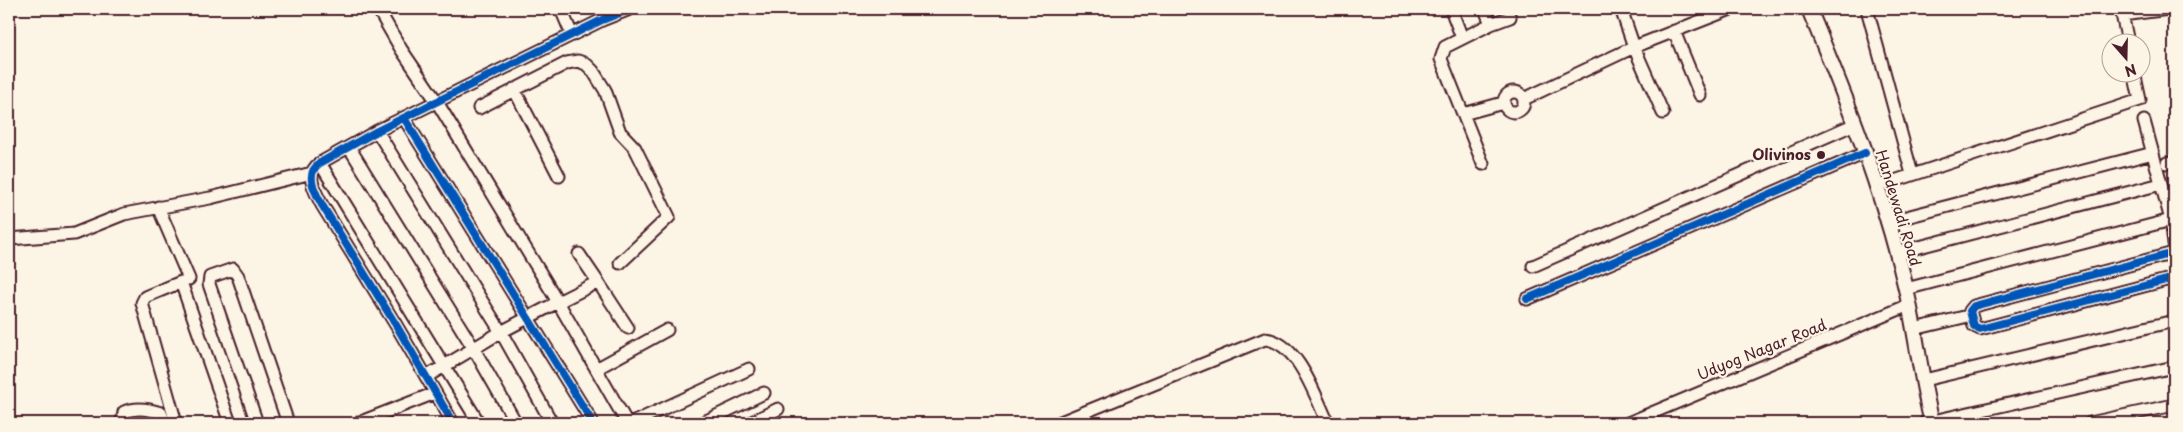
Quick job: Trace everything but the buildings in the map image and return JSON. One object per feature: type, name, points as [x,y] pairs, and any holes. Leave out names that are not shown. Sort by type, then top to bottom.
[{"type":"main road","name":"Handewadi Road","points":[[1809,9],[1855,124],[1887,222],[1906,289],[1924,380],[1929,422]]},
{"type":"street","points":[[378,9],[401,49],[437,102],[558,302],[627,423]]},
{"type":"street","points":[[560,9],[575,34]]},
{"type":"street","points":[[567,9],[575,34]]},
{"type":"street","points":[[9,239],[74,234],[124,214],[210,198],[312,172],[320,163],[377,131],[630,9]]},
{"type":"street","points":[[1450,9],[1462,38]]},
{"type":"street","points":[[1485,9],[1492,24]]},
{"type":"street","points":[[1621,9],[1634,47],[1663,113]]},
{"type":"street","points":[[1462,114],[1503,103],[1505,96],[1511,92],[1518,92],[1524,99],[1634,47],[1731,9]]},
{"type":"street","points":[[1867,9],[1912,174]]},
{"type":"street","points":[[2126,32],[2121,12],[2169,9]]},
{"type":"street","points":[[1483,164],[1441,59],[1446,46],[1510,17]]},
{"type":"street","points":[[1674,31],[1700,95]]},
{"type":"street","points":[[478,108],[526,82],[567,63],[578,61],[586,64],[593,71],[605,90],[620,132],[635,148],[668,216],[620,263]]},
{"type":"street","points":[[517,63],[526,82]]},
{"type":"street","points":[[1876,187],[2140,100],[2136,82]]},
{"type":"street","points":[[514,89],[560,176]]},
{"type":"street","points":[[404,118],[593,423]]},
{"type":"street","points":[[2144,121],[2171,215],[2174,243]]},
{"type":"street","points":[[1533,266],[1855,124]]},
{"type":"street","points":[[377,131],[501,332],[552,423]]},
{"type":"street","points":[[349,146],[474,349],[516,423]]},
{"type":"street","points":[[1527,299],[1865,153]]},
{"type":"street","points":[[1887,222],[2153,153]]},
{"type":"street","points":[[320,163],[479,423]]},
{"type":"street","points":[[312,172],[313,186],[322,206],[453,423]]},
{"type":"street","points":[[1896,253],[2161,184]]},
{"type":"street","points":[[158,207],[189,279]]},
{"type":"street","points":[[1906,289],[2171,215]]},
{"type":"street","points":[[2174,253],[1974,306],[1970,311],[1974,326],[1980,329],[2174,278]]},
{"type":"street","points":[[579,254],[628,328]]},
{"type":"street","points":[[257,423],[210,284],[210,277],[233,268],[238,276],[288,423]]},
{"type":"street","points":[[171,423],[142,303],[145,297],[181,282],[230,423]]},
{"type":"street","points":[[426,377],[446,367],[501,332],[598,282]]},
{"type":"street","name":"Udyog Nagar Road","points":[[1628,423],[1909,305]]},
{"type":"street","points":[[1914,328],[1964,317]]},
{"type":"street","points":[[1924,380],[2174,321]]},
{"type":"street","points":[[596,369],[668,330]]},
{"type":"street","points":[[1058,423],[1265,339],[1274,340],[1288,349],[1296,360],[1328,423]]},
{"type":"street","points":[[1929,422],[2174,367]]},
{"type":"street","points":[[632,423],[749,368]]},
{"type":"street","points":[[358,423],[436,392]]},
{"type":"street","points":[[702,423],[764,393]]},
{"type":"street","points":[[2090,423],[2174,405]]},
{"type":"street","points":[[750,423],[778,409]]},
{"type":"street","points":[[122,423],[124,412],[129,410],[150,410],[160,413],[171,423]]},
{"type":"cycle path","points":[[453,423],[316,194],[312,183],[315,167],[377,131],[602,20],[630,9]]},
{"type":"cycle path","points":[[404,118],[593,423]]},
{"type":"cycle path","points":[[1527,299],[1865,153]]},
{"type":"cycle path","points":[[2174,253],[1974,306],[1970,311],[1974,326],[1980,329],[2174,278]]},
{"type":"place","name":"Olivinos","points":[[1821,155]]}]
